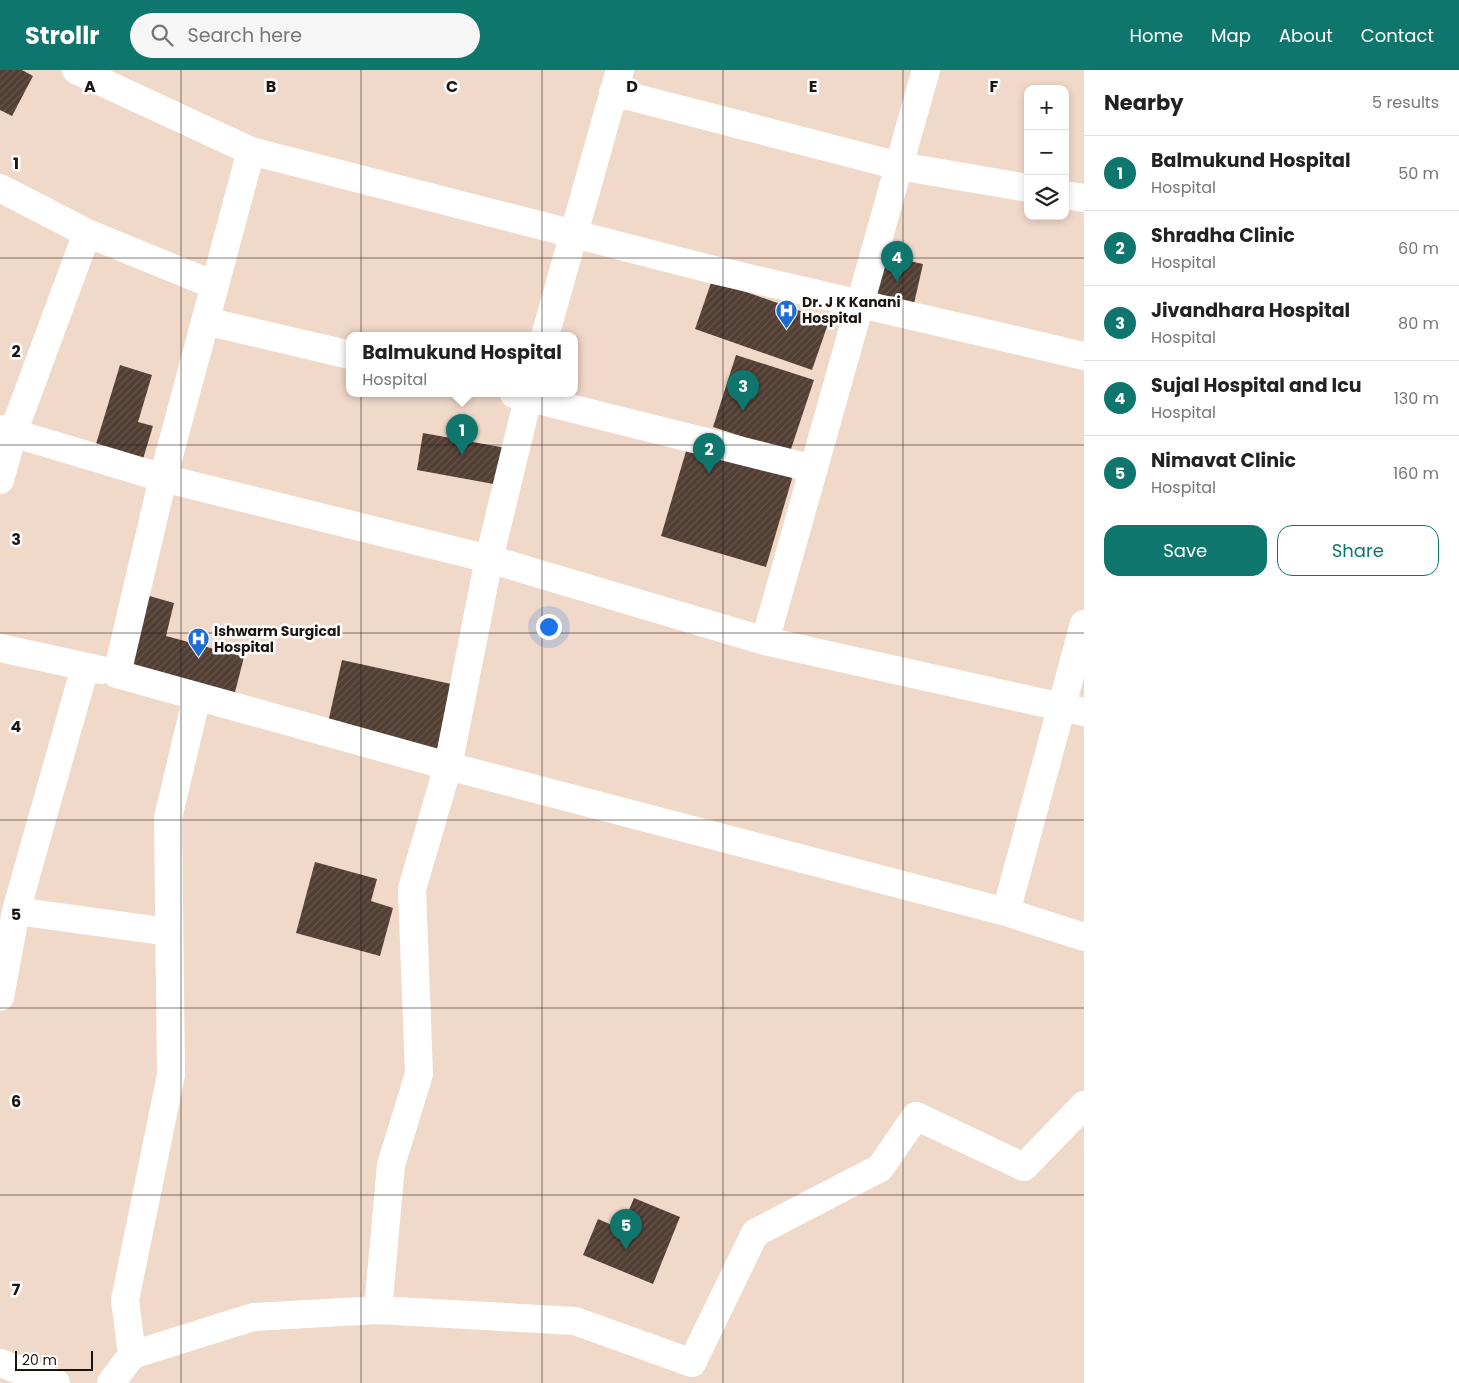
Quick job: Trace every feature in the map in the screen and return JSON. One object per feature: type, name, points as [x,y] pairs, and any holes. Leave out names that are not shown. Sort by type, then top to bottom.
[{"type":"street","points":[[76,70],[251,150],[710,269],[1084,356]]},
{"type":"street","points":[[765,641],[926,70]]},
{"type":"street","points":[[546,332],[617,81],[899,166],[1024,187]]},
{"type":"street","points":[[117,674],[163,478],[251,150]]},
{"type":"street","points":[[0,188],[86,233],[214,285]]},
{"type":"street","points":[[1069,196],[1084,198]]},
{"type":"street","points":[[0,480],[6,431],[86,233]]},
{"type":"street","points":[[205,322],[346,354]]},
{"type":"street","points":[[378,1310],[391,1165],[419,1074],[412,889],[448,766],[524,397]]},
{"type":"street","points":[[532,397],[814,469]]},
{"type":"street","points":[[6,431],[163,478],[489,559],[765,641],[1073,709]]},
{"type":"street","points":[[1006,912],[1073,709],[1084,624]]},
{"type":"street","points":[[0,648],[117,674],[448,766],[1006,912],[1084,938]]},
{"type":"street","points":[[0,997],[16,911],[84,667]]},
{"type":"street","points":[[132,1355],[125,1300],[170,1075],[168,818],[197,696]]},
{"type":"street","points":[[16,911],[169,932]]},
{"type":"street","points":[[111,1383],[132,1355],[253,1317],[378,1310],[576,1320],[692,1363],[754,1233],[880,1168],[916,1116],[1024,1168],[1084,1105]]},
{"type":"street","points":[[0,1363],[56,1383]]},
{"type":"building","points":[[0,70],[22,70],[33,76],[12,116],[0,110]]},
{"type":"building","points":[[882,255],[923,264],[913,308],[872,299]]},
{"type":"building","points":[[712,280],[829,321],[812,370],[695,329]]},
{"type":"building","points":[[736,355],[814,380],[790,452],[713,427]]},
{"type":"building","points":[[120,365],[152,375],[138,422],[153,426],[143,459],[96,444]]},
{"type":"building","points":[[423,433],[506,448],[499,485],[417,470]]},
{"type":"building","points":[[689,441],[794,472],[766,567],[661,536]]},
{"type":"building","points":[[146,595],[174,603],[166,636],[244,657],[234,696],[128,668]]},
{"type":"building","points":[[342,660],[451,684],[437,751],[327,727]]},
{"type":"building","points":[[315,862],[377,879],[371,901],[393,908],[380,956],[296,933]]},
{"type":"building","points":[[634,1198],[680,1217],[653,1284],[583,1255],[598,1219],[621,1229]]},
{"type":"place","name":"Sujal Hospital and Icu","points":[[897,282]]},
{"type":"place","name":"Dr. J K Kanani Hospital","points":[[786,329]]},
{"type":"place","name":"Jivandhara Hospital","points":[[743,411]]},
{"type":"place","name":"Balmukund Hospital","points":[[462,455]]},
{"type":"place","name":"Shradha Clinic","points":[[709,474]]},
{"type":"place","name":"Ishwarm Surgical Hospital","points":[[198,658]]},
{"type":"place","name":"Nimavat Clinic","points":[[626,1250]]}]
